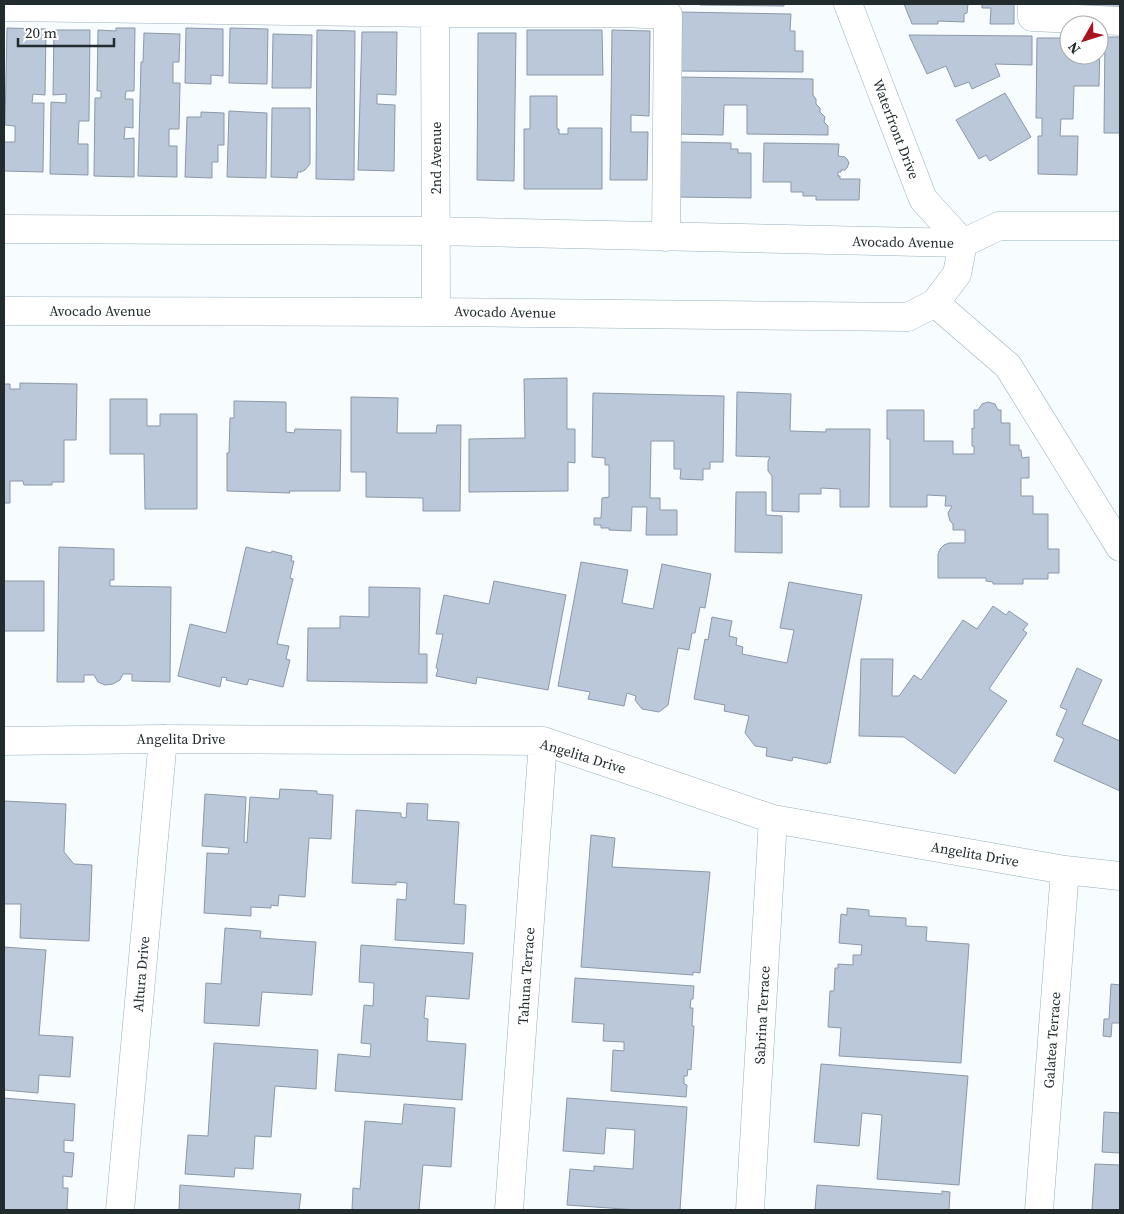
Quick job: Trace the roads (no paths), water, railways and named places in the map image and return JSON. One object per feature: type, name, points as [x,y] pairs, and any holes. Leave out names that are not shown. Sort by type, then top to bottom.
[{"type":"street","name":"Waterfront Drive","points":[[848,4],[923,198],[963,243]]},
{"type":"street","points":[[1032,4],[1032,17],[1120,21]]},
{"type":"street","points":[[4,7],[621,9],[668,14],[666,237]]},
{"type":"street","name":"2nd Avenue","points":[[435,8],[436,312]]},
{"type":"street","name":"Avocado Avenue","points":[[4,229],[436,231],[963,243],[1000,226],[1120,226]]},
{"type":"street","name":"Avocado Avenue","points":[[4,311],[436,312],[908,317],[934,304],[957,274],[963,243]]},
{"type":"street","points":[[934,304],[1008,366],[1120,547]]},
{"type":"street","name":"Angelita Drive","points":[[4,740],[162,738],[543,741],[773,819],[1065,870],[1120,876]]},
{"type":"street","name":"Altura Drive","points":[[120,1210],[162,738]]},
{"type":"street","name":"Tahuna Terrace","points":[[509,1210],[543,741]]},
{"type":"street","name":"Sabrina Terrace","points":[[750,1210],[773,819]]},
{"type":"street","name":"Galatea Terrace","points":[[1039,1210],[1065,870]]}]
